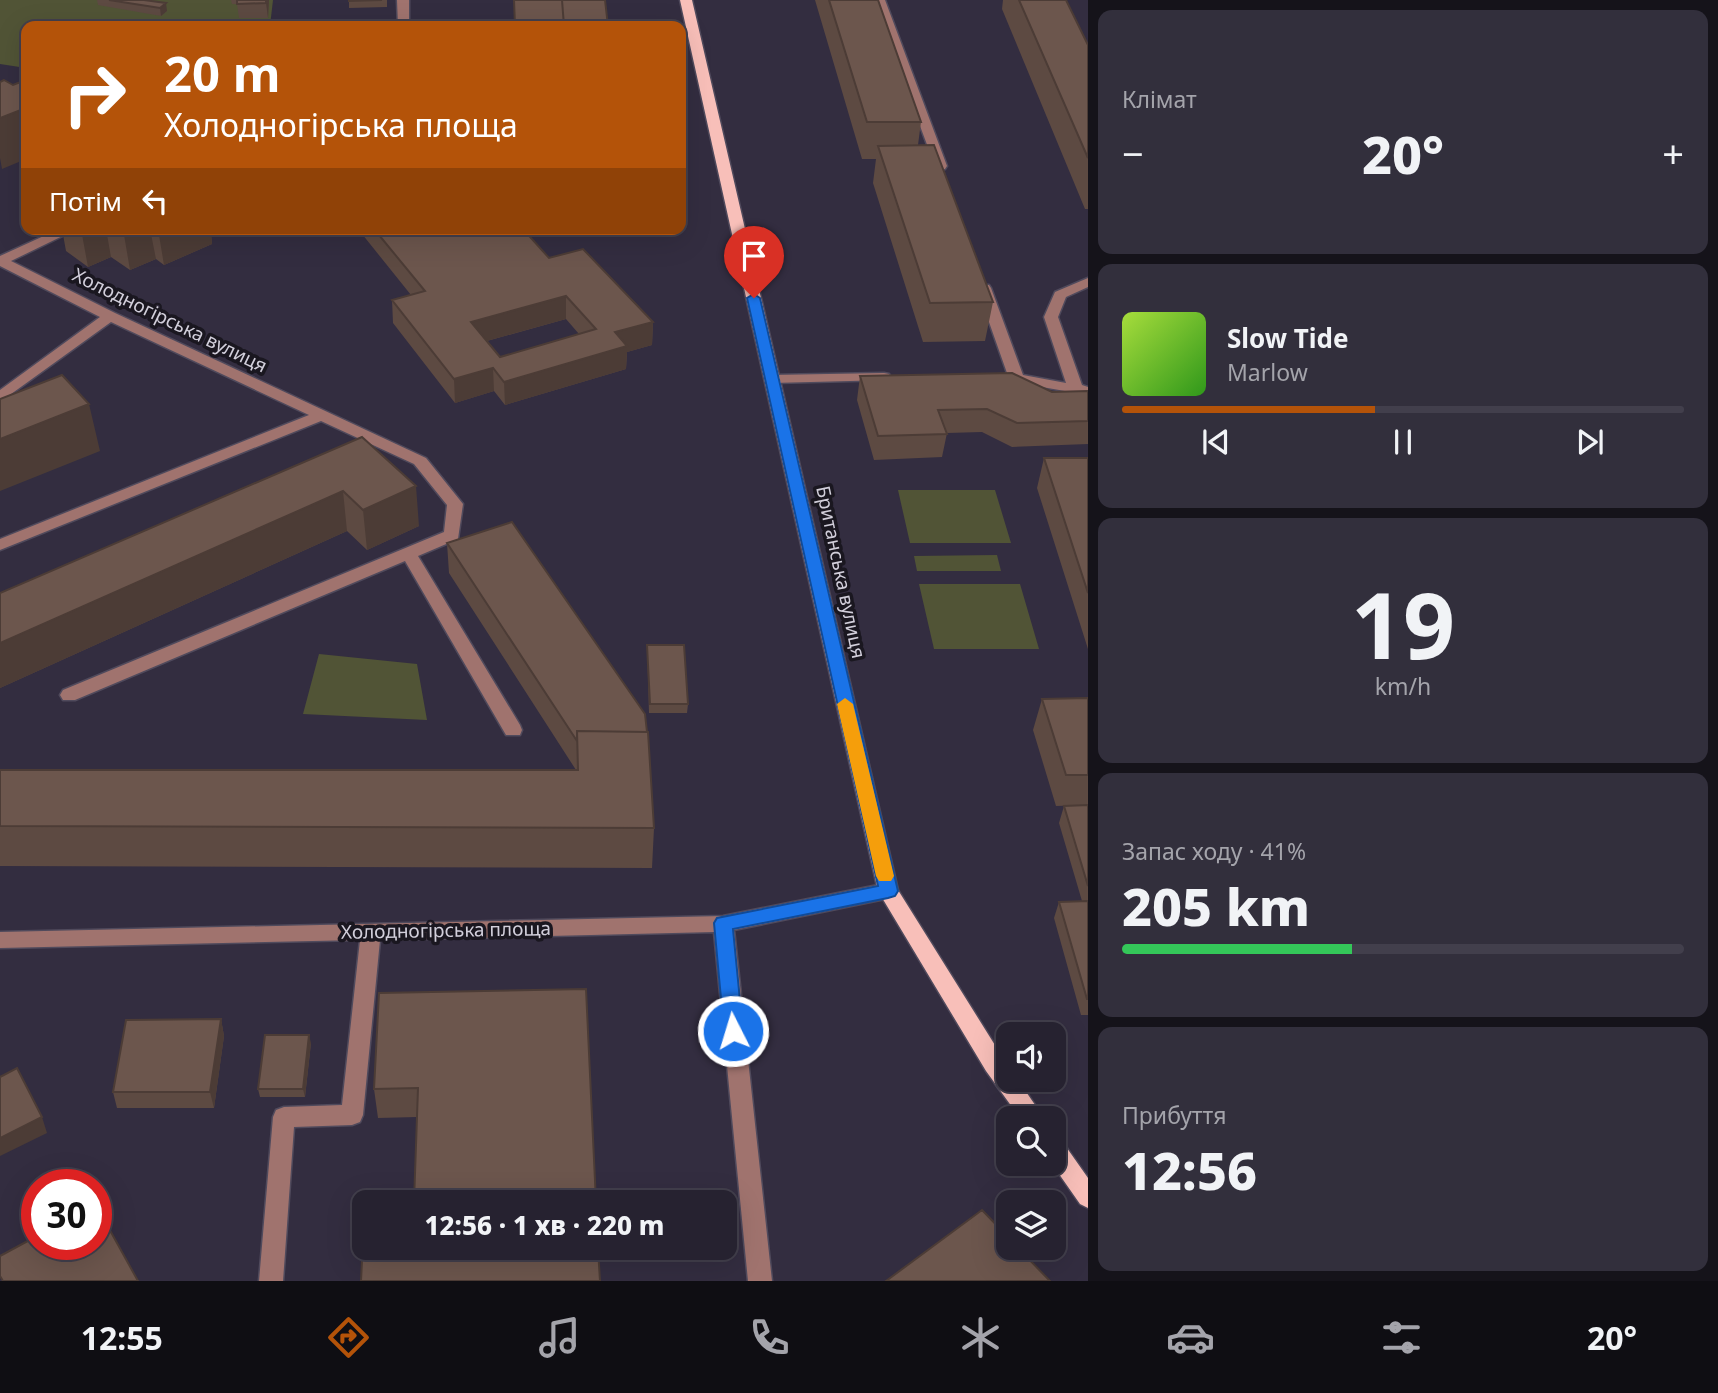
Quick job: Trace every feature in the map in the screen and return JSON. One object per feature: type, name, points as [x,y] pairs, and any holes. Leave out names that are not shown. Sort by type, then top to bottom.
[{"type":"main road","name":"Британська вулиця","points":[[686,0],[888,891],[994,1063],[1024,1106]]},
{"type":"main road","points":[[1066,1165],[1088,1196]]},
{"type":"street","points":[[403,0],[404,21]]},
{"type":"street","points":[[879,0],[947,183]]},
{"type":"street","points":[[1,261],[57,235]]},
{"type":"street","name":"Холодногірська вулиця","points":[[1,261],[110,316],[420,461],[454,504],[452,535],[408,553]]},
{"type":"street","points":[[979,274],[1016,377]]},
{"type":"street","points":[[1082,390],[1051,317],[1060,295],[1088,282]]},
{"type":"street","points":[[0,397],[110,316]]},
{"type":"street","points":[[772,379],[897,377]]},
{"type":"street","points":[[990,377],[1016,377],[1082,390]]},
{"type":"street","points":[[0,545],[322,415]]},
{"type":"street","points":[[69,695],[408,553],[513,730]]},
{"type":"street","name":"Холодногірська площа","points":[[0,940],[723,923],[888,891]]},
{"type":"street","points":[[723,923],[760,1281]]},
{"type":"street","points":[[271,1281],[284,1117],[352,1115],[371,932]]},
{"type":"green space","points":[[0,0],[273,0],[271,21],[21,21],[21,67],[0,64]]},
{"type":"green space","points":[[898,490],[995,490],[1011,543],[910,543]]},
{"type":"green space","points":[[997,555],[1001,571],[917,571],[914,556]]},
{"type":"green space","points":[[919,584],[1020,584],[1039,649],[934,649]]},
{"type":"green space","points":[[319,654],[417,664],[427,720],[303,714]]},
{"type":"building","points":[[109,0],[144,0],[166,3],[160,8]]},
{"type":"building","points":[[237,0],[266,0],[266,3],[237,4]]},
{"type":"building","points":[[514,0],[562,0],[564,21],[515,21]]},
{"type":"building","points":[[562,0],[605,0],[607,21],[564,21]]},
{"type":"building","points":[[829,0],[878,0],[921,122],[867,122]]},
{"type":"building","points":[[1019,0],[1066,0],[1088,45],[1088,158]]},
{"type":"building","points":[[4,80],[13,85],[21,82],[21,110],[0,118],[0,82]]},
{"type":"building","points":[[934,145],[993,302],[930,303],[878,146]]},
{"type":"building","points":[[379,235],[528,235],[549,258],[583,249],[653,322],[615,332],[627,346],[504,382],[493,368],[454,379],[392,300],[425,291]],"holes":[[[566,296],[596,329],[500,357],[471,322]]]},
{"type":"building","points":[[1012,373],[1052,392],[1088,391],[1088,421],[1017,423],[987,409],[938,410],[947,434],[878,436],[860,376]]},
{"type":"building","points":[[62,375],[89,404],[0,439],[0,399]]},
{"type":"building","points":[[362,437],[416,486],[363,510],[343,491],[0,643],[0,593]]},
{"type":"building","points":[[1044,458],[1088,458],[1088,593]]},
{"type":"building","points":[[512,522],[645,714],[647,732],[577,731],[577,741],[447,543]]},
{"type":"building","points":[[647,645],[684,645],[688,704],[650,704]]},
{"type":"building","points":[[1088,698],[1088,775],[1066,775],[1042,699]]},
{"type":"building","points":[[577,731],[648,732],[654,828],[0,826],[0,770],[578,770]]},
{"type":"building","points":[[1088,805],[1088,886],[1064,806]]},
{"type":"building","points":[[1088,901],[1088,999],[1087,999],[1059,902]]},
{"type":"building","points":[[586,989],[595,1190],[414,1190],[418,1088],[374,1089],[379,993]]},
{"type":"building","points":[[221,1019],[210,1092],[113,1092],[126,1020]]},
{"type":"building","points":[[265,1035],[309,1035],[303,1089],[258,1089]]},
{"type":"building","points":[[17,1068],[42,1117],[0,1138],[0,1077]]},
{"type":"building","points":[[982,1210],[996,1225],[996,1260],[1030,1260],[1050,1281],[886,1281]]},
{"type":"building","points":[[112,1234],[138,1281],[3,1281],[0,1276],[0,1256],[21,1245],[21,1260],[112,1260]]},
{"type":"building","points":[[362,1260],[599,1260],[600,1281],[361,1281]]},
{"type":"slow traffic","points":[[845,704],[885,876]]},
{"type":"route","points":[[733,1031],[723,923],[888,891],[754,298]]}]
